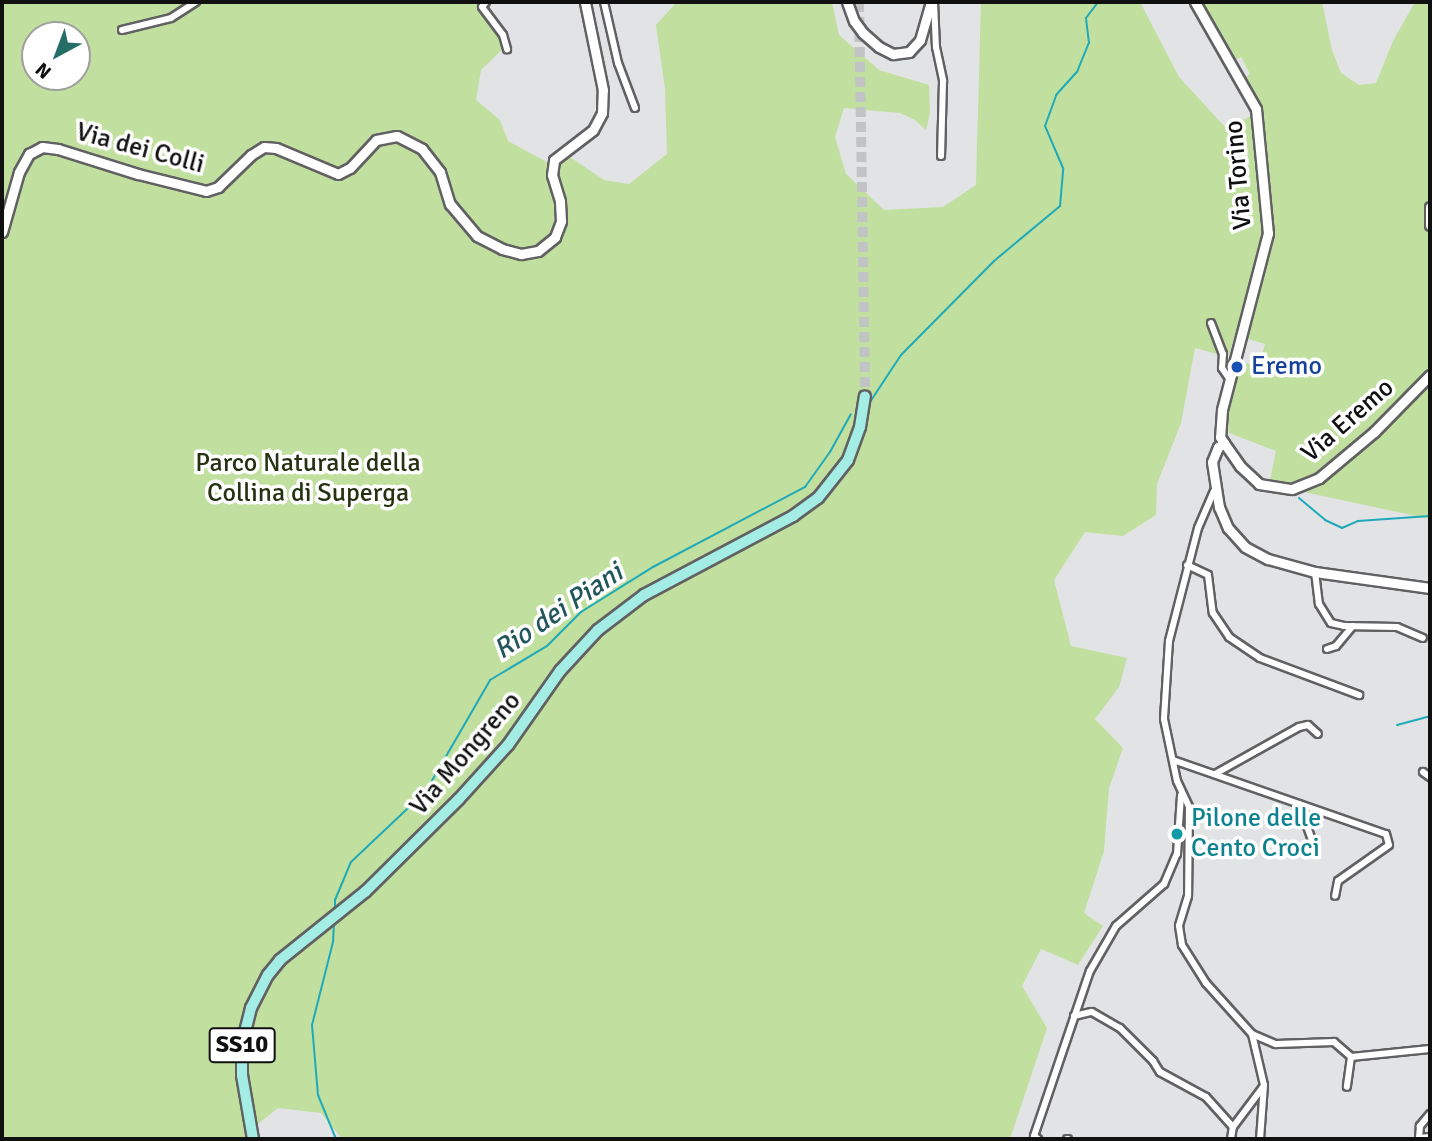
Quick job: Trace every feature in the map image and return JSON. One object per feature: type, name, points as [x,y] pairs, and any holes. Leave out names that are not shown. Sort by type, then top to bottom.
[{"type":"main road","name":"Via Mongreno","points":[[253,1139],[241,1063],[242,1044],[251,1008],[268,975],[280,960],[365,892],[508,745],[566,664],[598,630],[644,595],[793,516],[818,498],[848,460],[860,428],[865,396]]},
{"type":"street","points":[[122,30],[171,18],[196,2]]},
{"type":"street","points":[[486,2],[482,7],[503,35],[507,49]]},
{"type":"street","name":"Via dei Colli","points":[[2,232],[19,172],[29,154],[42,147],[58,149],[138,174],[206,191],[218,187],[251,155],[264,147],[276,148],[338,174],[350,168],[376,140],[397,136],[422,149],[439,172],[456,212],[477,236],[502,249],[521,254],[538,251],[555,237],[561,221],[560,201],[552,175],[554,160],[593,130],[602,113],[603,90],[585,2]]},
{"type":"street","points":[[604,2],[618,63],[635,108]]},
{"type":"street","points":[[846,2],[854,21],[863,33],[879,47],[893,54],[909,52],[920,40],[932,2]]},
{"type":"street","points":[[932,2],[936,47],[943,81],[941,156]]},
{"type":"street","name":"Via Torino","points":[[1195,2],[1256,109],[1265,178],[1268,233],[1222,410],[1221,443],[1212,461],[1214,491],[1228,528],[1245,547],[1268,559],[1315,572],[1430,588]]},
{"type":"street","points":[[1430,206],[1430,225]]},
{"type":"street","points":[[1211,323],[1223,354],[1222,368],[1230,380]]},
{"type":"street","name":"Via Eremo","points":[[1221,443],[1259,484],[1292,489],[1319,478],[1374,432],[1430,375]]},
{"type":"street","points":[[1214,491],[1203,511],[1187,565],[1169,641],[1164,690],[1164,719],[1172,760],[1181,793],[1189,807],[1188,896],[1179,926],[1182,945],[1206,982],[1252,1034],[1276,1044],[1334,1042],[1351,1057],[1430,1048]]},
{"type":"street","points":[[1187,565],[1208,575],[1213,613],[1229,637],[1260,658],[1359,695]]},
{"type":"street","points":[[1315,572],[1315,590],[1331,623],[1397,627],[1423,638]]},
{"type":"street","points":[[1327,649],[1336,646],[1353,626]]},
{"type":"street","points":[[1214,774],[1299,727],[1308,725],[1318,734]]},
{"type":"street","points":[[1172,760],[1386,834],[1389,845],[1338,881],[1335,896]]},
{"type":"street","points":[[1423,772],[1430,777]]},
{"type":"street","points":[[1038,1139],[1034,1136],[1090,971],[1116,926],[1164,884],[1177,854],[1181,793]]},
{"type":"street","points":[[1299,804],[1312,843]]},
{"type":"street","points":[[1074,1016],[1092,1012],[1120,1028],[1153,1060],[1160,1072],[1206,1097],[1233,1127]]},
{"type":"street","points":[[1252,1034],[1264,1085],[1260,1139]]},
{"type":"street","points":[[1347,1087],[1351,1057]]},
{"type":"street","points":[[1231,1139],[1233,1127],[1247,1112],[1264,1085]]},
{"type":"street","points":[[1430,1114],[1420,1126],[1417,1139],[1430,1137]]},
{"type":"green space","name":"Parco Naturale della Collina di Superga","points":[[2,2],[482,2],[479,6],[496,26],[505,47],[481,70],[476,100],[500,120],[508,141],[554,166],[561,151],[604,180],[629,184],[667,154],[665,89],[656,25],[677,2],[832,2],[839,35],[879,70],[929,85],[930,113],[926,130],[915,120],[900,113],[844,108],[835,137],[846,174],[884,210],[943,207],[976,185],[981,2],[1140,2],[1179,77],[1226,128],[1262,111],[1246,77],[1250,74],[1241,57],[1235,60],[1203,2],[1322,2],[1332,50],[1341,73],[1359,85],[1376,83],[1393,41],[1415,2],[1430,2],[1430,519],[1304,492],[1270,481],[1276,451],[1229,433],[1226,408],[1241,361],[1258,367],[1265,344],[1235,335],[1228,357],[1195,348],[1181,423],[1157,484],[1156,515],[1123,536],[1085,532],[1054,580],[1071,646],[1127,658],[1119,687],[1095,719],[1123,748],[1109,788],[1104,851],[1084,913],[1103,926],[1078,965],[1041,949],[1022,986],[1047,1028],[1010,1139],[342,1139],[321,1113],[278,1108],[253,1128],[254,1139],[2,1139]]},
{"type":"waterway","name":"Rio dei Piani","points":[[870,402],[901,355],[994,261],[1060,206],[1063,168],[1045,126],[1056,95],[1077,72],[1089,43],[1086,18],[1098,2]]},
{"type":"waterway","name":"Rio dei Piani","points":[[335,911],[335,900],[351,862],[426,791],[490,680],[547,646],[581,612],[653,567],[805,487],[830,452],[851,414]]},
{"type":"waterway","points":[[1299,498],[1325,520],[1342,528],[1358,521],[1430,516]]},
{"type":"waterway","points":[[1397,725],[1430,716]]},
{"type":"waterway","name":"Rio dei Piani","points":[[334,923],[333,942],[312,1025],[318,1095],[336,1139]]},
{"type":"tunnel","points":[[859,2],[865,396]]},
{"type":"place","name":"Eremo","points":[[1237,367]]},
{"type":"place","name":"Pilone delle Cento Croci","points":[[1177,834]]}]
